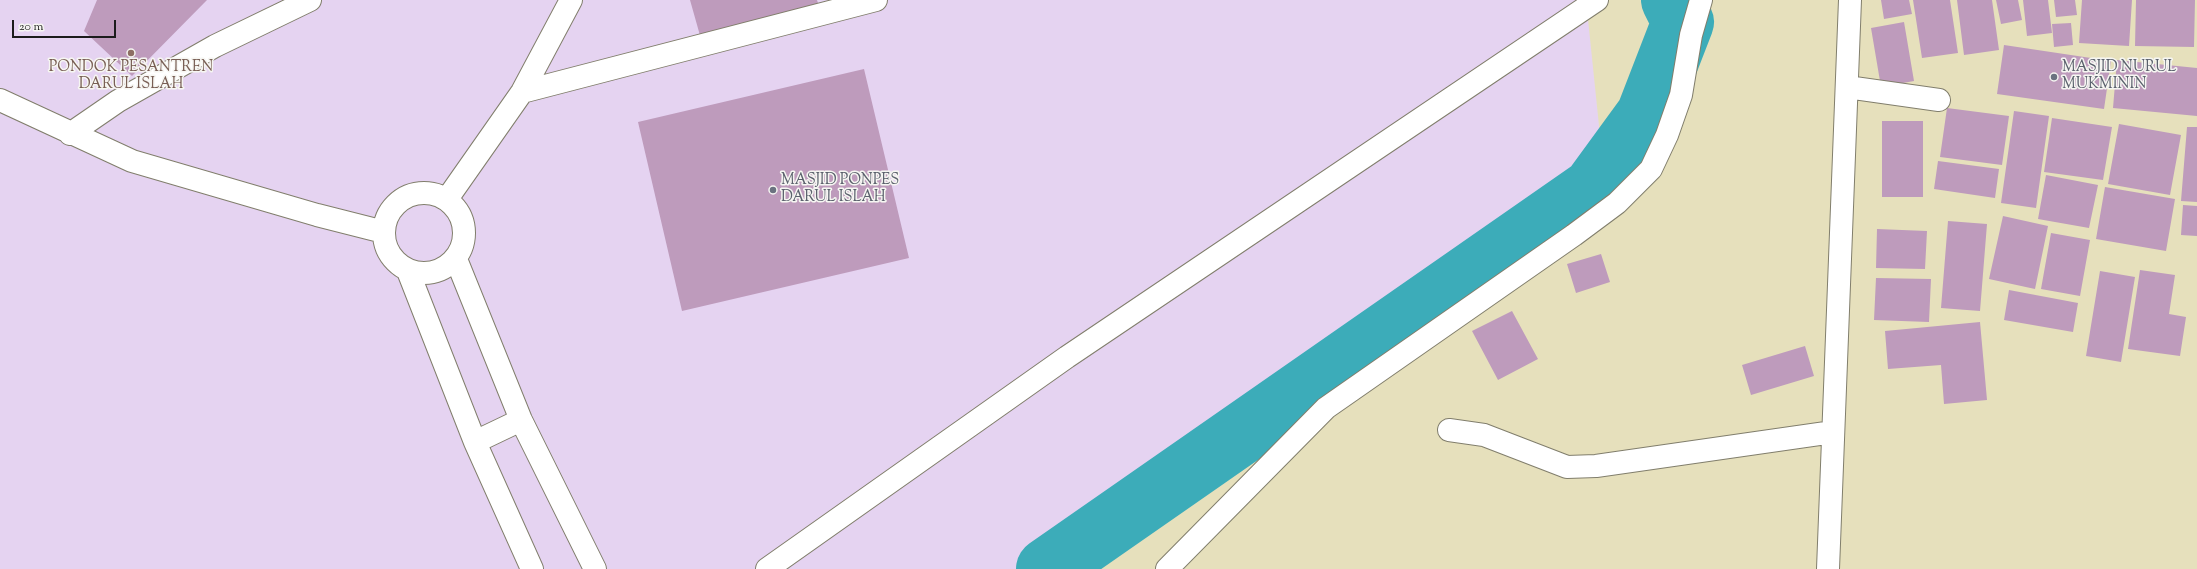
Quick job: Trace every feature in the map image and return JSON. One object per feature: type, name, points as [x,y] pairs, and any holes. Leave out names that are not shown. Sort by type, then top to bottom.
[{"type":"street","points":[[70,134],[118,101],[215,46],[310,0]]},
{"type":"street","points":[[447,199],[522,92],[571,0]]},
{"type":"street","points":[[522,92],[876,0]]},
{"type":"street","points":[[767,569],[1067,357],[1596,0]]},
{"type":"street","points":[[1167,569],[1326,408],[1574,235],[1617,203],[1651,169],[1667,135],[1681,95],[1691,35],[1701,0]]},
{"type":"street","points":[[1828,569],[1850,0]]},
{"type":"street","points":[[1847,88],[1939,100]]},
{"type":"street","points":[[0,100],[70,134],[132,161],[316,215],[384,232]]},
{"type":"street","points":[[417,193],[432,194],[447,199],[458,210],[464,227],[463,242],[456,259],[444,269],[428,273],[408,271],[399,266],[389,254],[384,239],[384,232],[384,224],[391,210],[402,199],[417,193]]},
{"type":"street","points":[[456,259],[521,420],[595,569]]},
{"type":"street","points":[[408,271],[475,442],[532,569]]},
{"type":"street","points":[[475,442],[521,420]]},
{"type":"street","points":[[1450,430],[1484,434],[1567,467],[1596,466],[1834,432]]},
{"type":"shaded area","points":[[0,0],[1586,0],[1601,145],[1038,569],[0,569]]},
{"type":"building","name":"PONDOK PESANTREN DARUL ISLAH","points":[[97,0],[207,0],[132,76],[84,31]]},
{"type":"building","points":[[690,0],[817,0],[819,6],[701,39]]},
{"type":"building","points":[[1881,0],[1909,0],[1912,14],[1884,19]]},
{"type":"building","points":[[1913,0],[1950,0],[1958,53],[1922,58]]},
{"type":"building","points":[[1957,0],[1992,0],[1999,50],[1964,55]]},
{"type":"building","points":[[1996,0],[2018,0],[2022,20],[2001,24]]},
{"type":"building","points":[[2023,0],[2048,0],[2052,33],[2027,36]]},
{"type":"building","points":[[2054,0],[2075,0],[2077,15],[2056,17]]},
{"type":"building","points":[[2082,0],[2132,0],[2129,46],[2079,43]]},
{"type":"building","points":[[2136,0],[2195,0],[2194,47],[2135,46]]},
{"type":"building","points":[[1904,22],[1914,81],[1881,87],[1871,28]]},
{"type":"building","points":[[2071,23],[2073,45],[2054,47],[2052,24]]},
{"type":"building","name":"MASJID NURUL MUKMININ","points":[[2004,45],[2111,61],[2104,109],[1997,94]]},
{"type":"building","points":[[2117,60],[2197,68],[2197,116],[2113,108]]},
{"type":"building","name":"MASJID PONPES DARUL ISLAH","points":[[864,69],[909,258],[682,311],[638,122]]},
{"type":"building","points":[[1947,108],[2009,116],[2002,165],[1940,157]]},
{"type":"building","points":[[2014,111],[2049,116],[2036,208],[2001,203]]},
{"type":"building","points":[[2052,118],[2112,127],[2103,180],[2044,172]]},
{"type":"building","points":[[1882,121],[1923,121],[1923,197],[1882,197]]},
{"type":"building","points":[[2119,124],[2181,135],[2170,195],[2108,184]]},
{"type":"building","points":[[2187,127],[2197,127],[2197,202],[2181,201]]},
{"type":"building","points":[[1938,161],[1999,169],[1995,198],[1934,189]]},
{"type":"building","points":[[2046,175],[2098,185],[2089,228],[2038,219]]},
{"type":"building","points":[[2105,187],[2175,199],[2166,251],[2096,239]]},
{"type":"building","points":[[2183,205],[2197,206],[2197,236],[2181,235]]},
{"type":"building","points":[[2003,216],[2048,226],[2035,289],[1989,279]]},
{"type":"building","points":[[1948,221],[1987,224],[1980,311],[1941,308]]},
{"type":"building","points":[[1877,229],[1927,231],[1925,269],[1876,268]]},
{"type":"building","points":[[2051,233],[2090,240],[2080,296],[2041,289]]},
{"type":"building","points":[[1601,254],[1610,282],[1576,293],[1567,264]]},
{"type":"building","points":[[2140,270],[2175,275],[2169,314],[2186,317],[2180,356],[2128,349]]},
{"type":"building","points":[[2100,271],[2135,277],[2121,362],[2086,356]]},
{"type":"building","points":[[1876,278],[1931,279],[1929,322],[1874,320]]},
{"type":"building","points":[[2009,290],[2078,303],[2073,332],[2004,320]]},
{"type":"building","points":[[1512,311],[1538,359],[1498,380],[1472,331]]},
{"type":"building","points":[[1980,322],[1987,400],[1944,404],[1941,365],[1888,369],[1885,331]]},
{"type":"building","points":[[1805,346],[1814,376],[1751,395],[1742,365]]},
{"type":"waterway","points":[[1047,569],[1593,189],[1647,115],[1683,22],[1672,0]]},
{"type":"place","name":"PONDOK PESANTREN DARUL ISLAH","points":[[131,53]]},
{"type":"place","name":"MASJID NURUL MUKMININ","points":[[2054,77]]},
{"type":"place","name":"MASJID PONPES DARUL ISLAH","points":[[773,190]]}]
